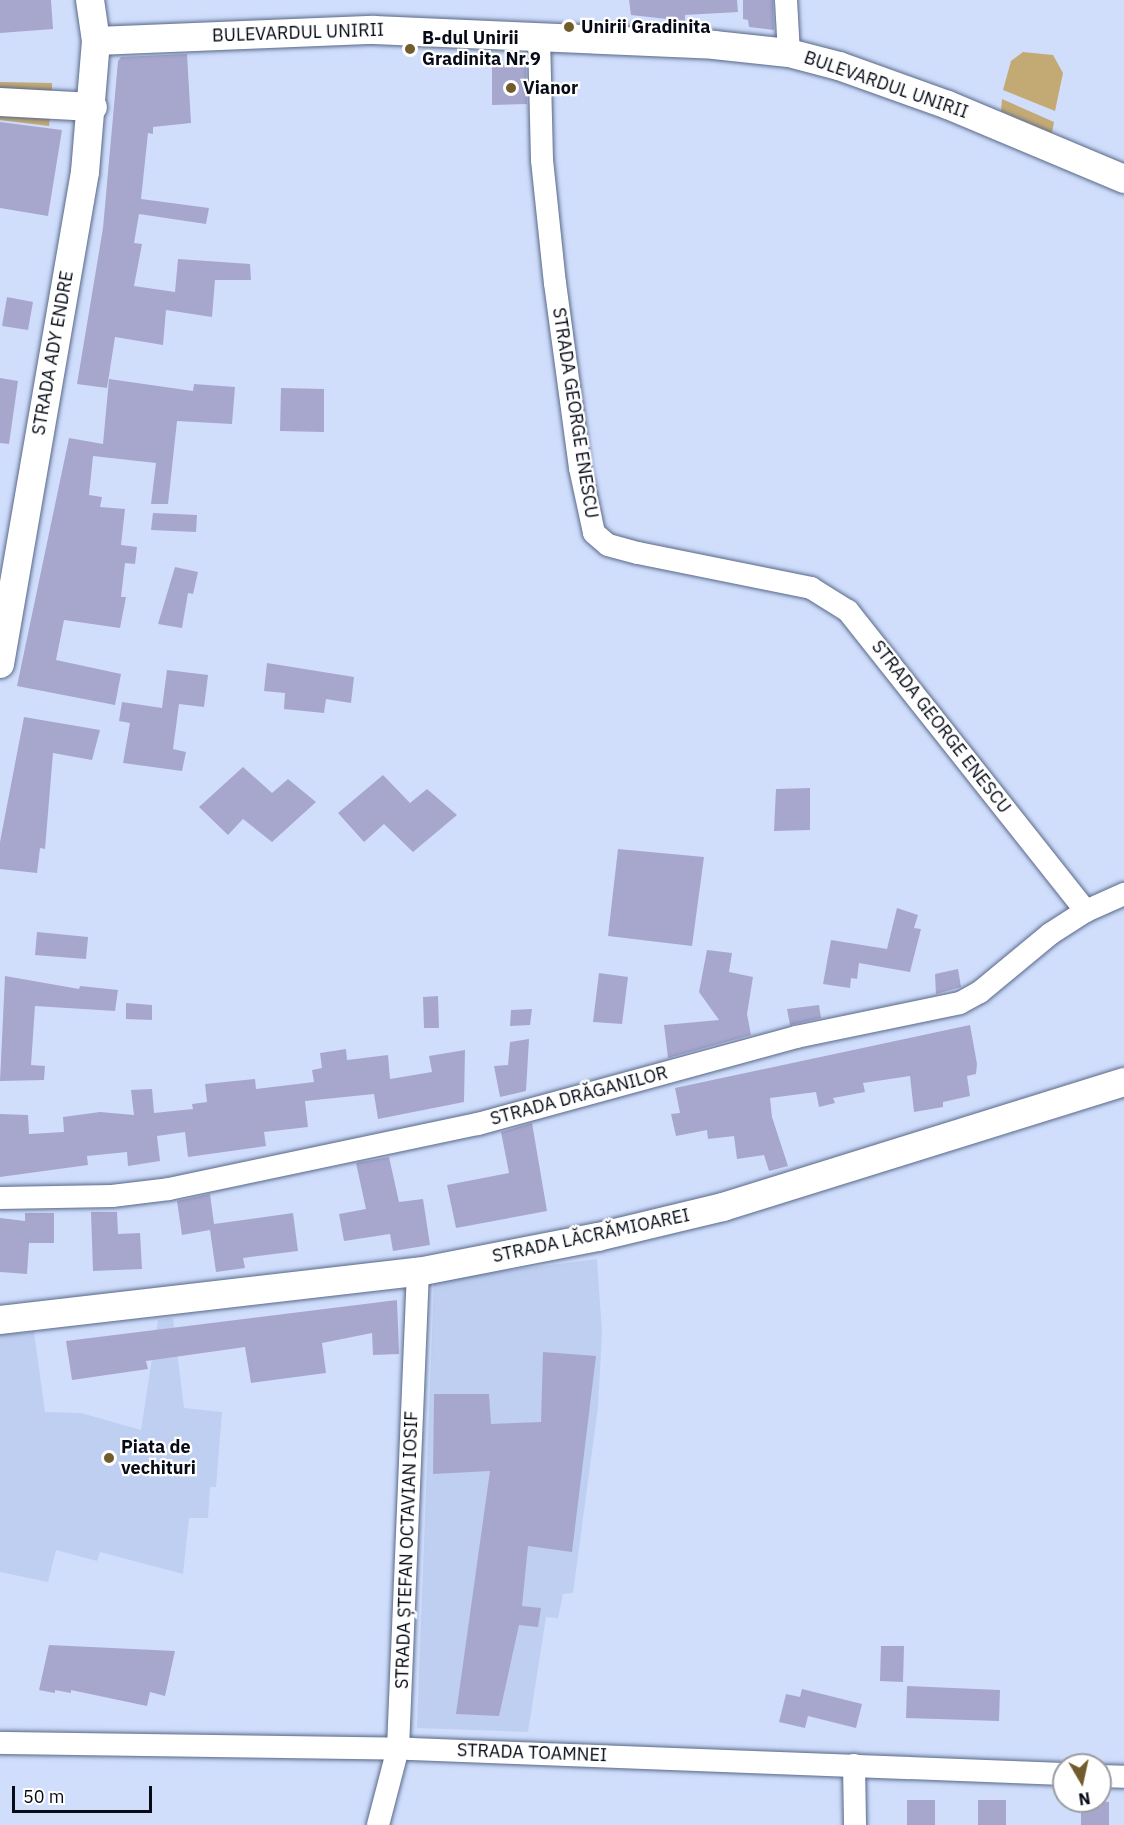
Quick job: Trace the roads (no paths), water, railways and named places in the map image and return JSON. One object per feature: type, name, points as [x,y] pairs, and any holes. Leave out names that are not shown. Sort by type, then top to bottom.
[{"type":"main road","name":"STRADA ADY ENDRE","points":[[0,664],[85,172],[93,107],[96,41],[90,0]]},
{"type":"main road","name":"BULEVARDUL UNIRII","points":[[96,41],[375,30],[789,52],[839,66],[948,105],[1124,179]]},
{"type":"main road","points":[[0,102],[93,107]]},
{"type":"main road","name":"STRADA LĂCRĂMIOAREI","points":[[0,1320],[417,1272],[598,1237],[723,1207],[1124,1082]]},
{"type":"main road","name":"STRADA LĂCRĂMIOAREI","points":[[0,1310],[41,1316]]},
{"type":"street","points":[[786,0],[789,52]]},
{"type":"street","name":"STRADA GEORGE ENESCU","points":[[539,37],[542,160],[555,283],[580,468],[594,533],[608,545],[638,553],[811,588],[848,611],[1086,911]]},
{"type":"street","name":"STRADA DRĂGANILOR","points":[[0,1198],[112,1197],[169,1189],[478,1124],[796,1037],[960,1003],[980,992],[1050,934],[1086,911],[1124,894]]},
{"type":"street","name":"STRADA ȘTEFAN OCTAVIAN IOSIF","points":[[378,1825],[398,1749],[417,1272]]},
{"type":"street","name":"STRADA TOAMNEI","points":[[0,1743],[398,1749],[1052,1773]]},
{"type":"street","points":[[854,1765],[855,1825]]},
{"type":"place","name":"Unirii Gradinita","points":[[569,27]]},
{"type":"place","name":"B-dul Unirii Gradinita Nr.9","points":[[410,49]]},
{"type":"place","name":"Vianor","points":[[511,88]]},
{"type":"place","name":"Piata de vechituri","points":[[109,1458]]}]
